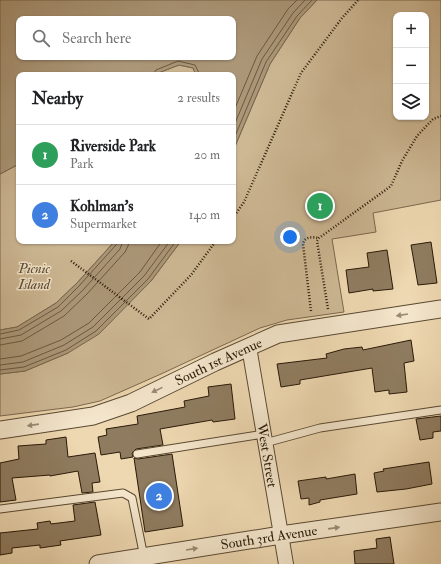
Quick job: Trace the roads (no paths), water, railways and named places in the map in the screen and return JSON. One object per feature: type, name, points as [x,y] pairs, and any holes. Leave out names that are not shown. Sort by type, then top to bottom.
[{"type":"street","name":"South 1st Avenue","points":[[0,430],[93,416],[131,403],[215,362],[278,334],[441,309]]},
{"type":"street","name":"West Street","points":[[249,347],[286,564]]},
{"type":"street","name":"South 3rd Avenue","points":[[98,564],[281,535],[441,512]]},
{"type":"lane","points":[[137,454],[265,438],[320,428],[441,410]]},
{"type":"lane","points":[[0,509],[124,493],[132,498],[144,557]]},
{"type":"water","points":[[0,0],[317,0],[300,18],[270,64],[236,144],[236,72],[195,72],[193,68],[179,65],[161,72],[16,72],[16,166],[0,174]]},
{"type":"water","points":[[112,244],[179,244],[151,281],[99,334],[68,353],[25,371],[0,374],[0,330],[17,327],[56,303],[77,283]]},
{"type":"place","name":"Riverside Park","points":[[320,206]]},
{"type":"place","name":"Kohlman's","points":[[159,496]]},
{"type":"park label","name":"Picnic Island","points":[[34,276]]}]
